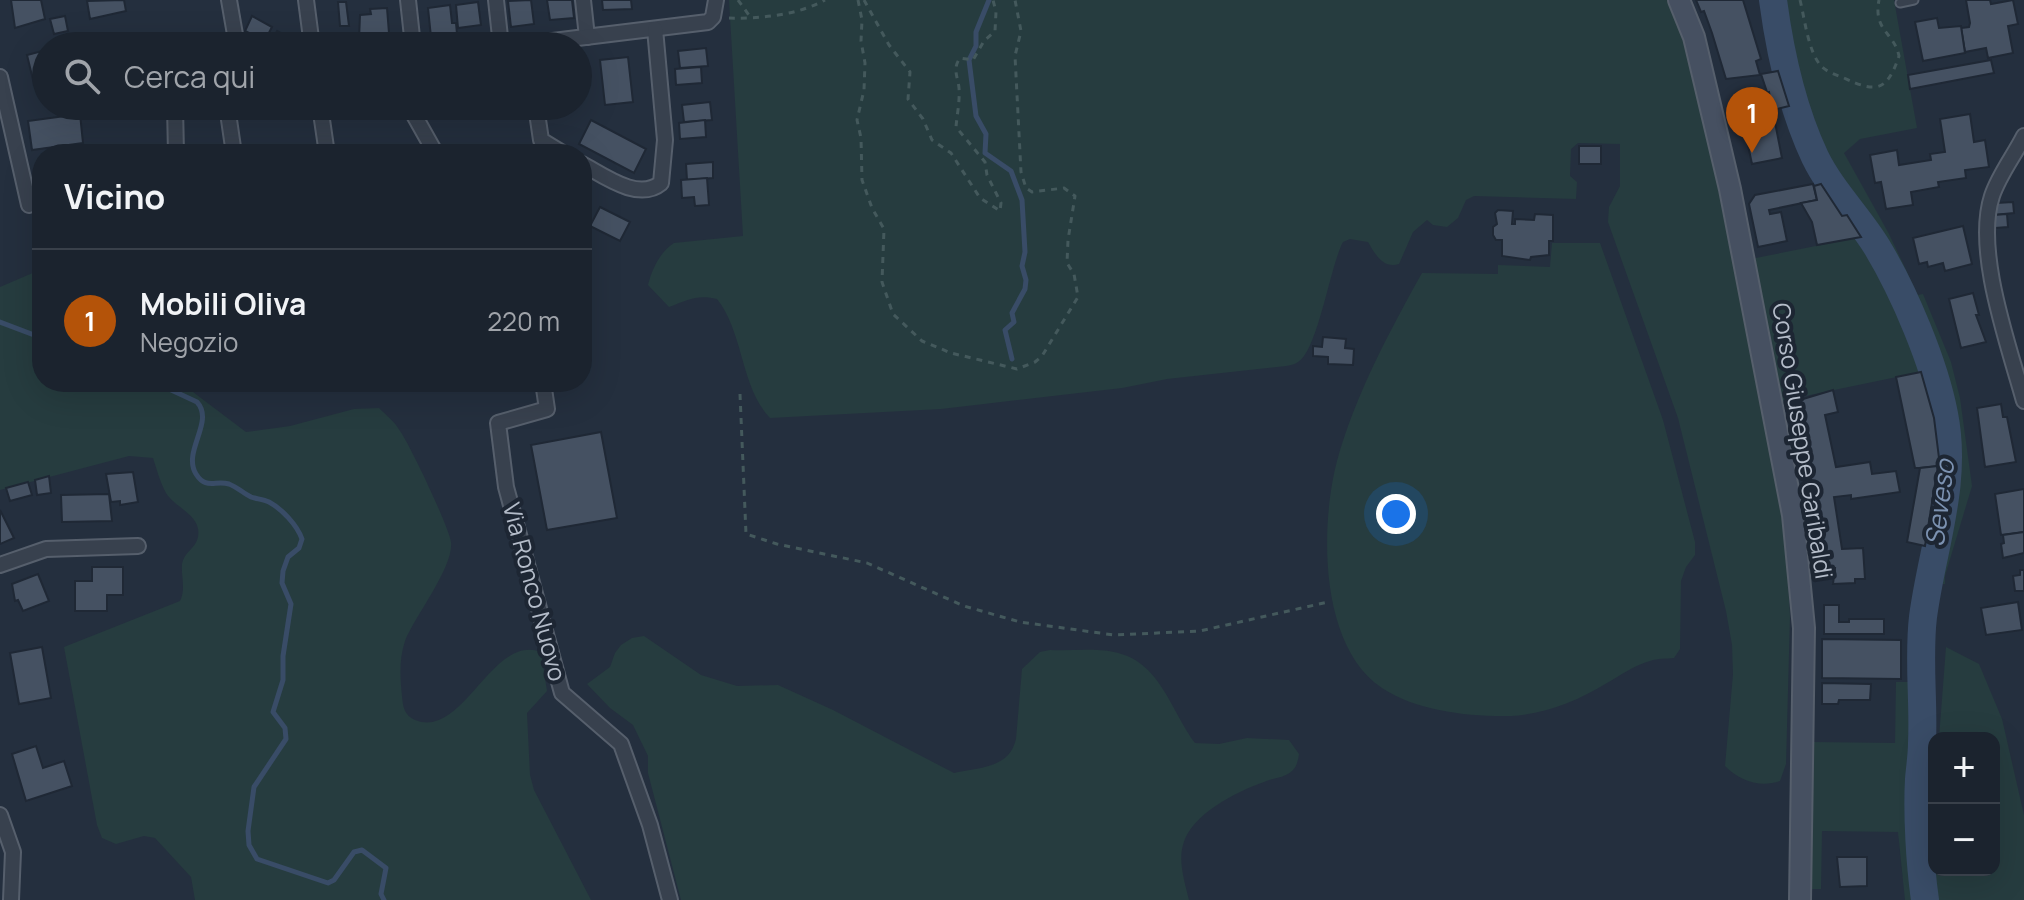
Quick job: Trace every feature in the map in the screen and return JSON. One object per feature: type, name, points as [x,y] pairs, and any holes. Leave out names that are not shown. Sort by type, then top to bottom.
[{"type":"main road","name":"Corso Giuseppe Garibaldi","points":[[1679,0],[1694,37],[1730,189],[1793,515],[1804,628],[1800,900]]},
{"type":"street","points":[[229,0],[235,32]]},
{"type":"street","points":[[306,0],[310,32]]},
{"type":"street","points":[[408,0],[411,32]]},
{"type":"street","points":[[496,0],[499,32]]},
{"type":"street","points":[[583,0],[586,32]]},
{"type":"street","points":[[592,36],[710,20],[716,0]]},
{"type":"street","points":[[592,169],[628,188],[653,188],[661,183],[665,140],[655,29]]},
{"type":"street","points":[[0,77],[29,205]]},
{"type":"street","points":[[175,120],[176,144]]},
{"type":"street","points":[[229,120],[233,144]]},
{"type":"street","points":[[322,120],[326,144]]},
{"type":"street","points":[[417,120],[430,144]]},
{"type":"street","points":[[538,120],[541,140],[548,144]]},
{"type":"street","points":[[2024,136],[1991,200],[1989,244],[1992,278],[2024,401]]},
{"type":"street","name":"Via Ronco Nuovo","points":[[544,392],[547,409],[498,423],[506,487],[562,693],[621,744],[650,825],[670,900]]},
{"type":"street","points":[[0,565],[50,548],[138,546]]},
{"type":"street","points":[[0,815],[13,852],[11,900]]},
{"type":"lane","points":[[1900,3],[1914,0]]},
{"type":"path","points":[[738,0],[751,18]]},
{"type":"path","points":[[710,20],[794,11],[825,0]]},
{"type":"path","points":[[858,0],[865,63],[864,90],[857,120],[861,138],[862,180],[884,229],[884,295],[893,314],[922,341],[936,349],[1017,369],[1042,356],[1078,297],[1074,274],[1067,263],[1075,196],[1064,188],[1032,192],[1026,188],[1021,172],[1015,56],[1021,31],[1015,0]]},
{"type":"path","points":[[864,0],[889,45],[910,72],[908,99],[923,119],[932,140],[951,153],[980,198],[1000,211],[1001,203],[987,175],[985,162],[956,127],[957,61],[960,58],[973,60],[984,41],[995,31],[993,0]]},
{"type":"path","points":[[1800,0],[1814,53],[1821,65],[1854,83],[1876,89],[1886,82],[1899,56],[1898,49],[1879,23],[1879,0]]},
{"type":"path","points":[[740,394],[746,534],[777,544],[867,563],[964,606],[1020,622],[1114,635],[1200,631],[1328,602]]},
{"type":"green space","points":[[729,0],[1669,0],[1685,39],[1699,88],[1785,521],[1790,616],[1786,764],[1780,781],[1765,784],[1751,782],[1725,766],[1733,674],[1732,645],[1678,418],[1608,222],[1609,207],[1620,186],[1620,144],[1578,143],[1571,149],[1570,176],[1577,182],[1576,199],[1474,196],[1466,200],[1458,218],[1447,227],[1433,225],[1427,220],[1413,232],[1399,264],[1384,262],[1368,242],[1350,239],[1343,242],[1312,342],[1294,364],[941,409],[770,418],[753,391],[732,327],[717,299],[698,297],[669,307],[648,285],[657,261],[674,243],[743,236]]},
{"type":"green space","points":[[1783,0],[1894,0],[1917,128],[1860,139],[1844,153],[1889,234],[1918,295],[1923,294],[1951,362],[1960,398],[1972,486],[1945,584],[1939,584],[1960,477],[1959,454],[1944,380],[1896,262],[1821,147],[1794,68]]},
{"type":"green space","points":[[1861,237],[1881,273],[1921,372],[1781,401],[1751,259]]},
{"type":"green space","points":[[1552,243],[1600,243],[1663,420],[1695,542],[1695,555],[1681,581],[1680,649],[1674,658],[1644,663],[1573,701],[1537,713],[1478,715],[1427,707],[1382,688],[1361,669],[1346,644],[1336,615],[1327,550],[1331,488],[1337,461],[1363,389],[1422,273],[1498,274],[1498,265],[1550,267]]},
{"type":"green space","points":[[32,273],[32,392],[193,392],[246,432],[290,426],[354,409],[379,408],[393,422],[420,468],[451,542],[446,564],[403,648],[400,675],[405,710],[415,720],[432,722],[448,715],[463,702],[507,657],[523,650],[541,652],[547,691],[527,713],[530,775],[534,790],[591,900],[195,900],[191,877],[155,838],[144,836],[116,844],[102,838],[64,647],[180,601],[182,564],[197,541],[198,529],[192,518],[166,493],[153,458],[129,456],[0,490],[0,287]]},
{"type":"green space","points":[[644,636],[701,675],[737,686],[778,685],[954,773],[992,765],[1007,756],[1016,739],[1022,669],[1040,652],[1050,650],[1114,652],[1143,665],[1162,688],[1195,743],[1219,744],[1247,738],[1289,740],[1299,754],[1295,768],[1289,773],[1228,798],[1195,823],[1183,845],[1181,858],[1189,900],[681,900],[648,773],[648,756],[633,725],[610,708],[587,684],[610,667],[621,645],[632,638]]},
{"type":"green space","points":[[1946,647],[1979,664],[2002,719],[2024,815],[2024,900],[1936,900],[1935,876],[2000,876],[2000,732],[1939,732]]},
{"type":"green space","points":[[1896,682],[1912,682],[1910,805],[1917,900],[1905,900],[1898,832],[1822,831],[1821,889],[1808,889],[1812,742],[1895,743]]},
{"type":"building","points":[[11,0],[41,0],[45,19],[15,28]]},
{"type":"building","points":[[124,0],[126,11],[90,19],[87,1]]},
{"type":"building","points":[[531,0],[534,24],[511,27],[508,1]]},
{"type":"building","points":[[547,0],[572,0],[574,18],[550,20]]},
{"type":"building","points":[[602,0],[631,0],[632,9],[603,10]]},
{"type":"building","points":[[1696,0],[1743,0],[1761,59],[1756,61],[1760,75],[1726,79],[1704,11],[1701,12]]},
{"type":"building","points":[[1966,0],[1990,0],[1991,4],[2013,0],[2018,24],[2008,26],[2013,53],[1988,58],[1986,48],[1965,52],[1961,28],[1969,27],[1970,23]]},
{"type":"building","points":[[338,2],[346,2],[349,26],[340,26]]},
{"type":"building","points":[[478,2],[481,25],[458,28],[456,5]]},
{"type":"building","points":[[450,5],[452,23],[456,23],[457,32],[430,32],[428,8]]},
{"type":"building","points":[[387,8],[389,32],[359,32],[360,15],[371,14],[370,9]]},
{"type":"building","points":[[65,16],[68,31],[53,32],[50,19]]},
{"type":"building","points":[[252,16],[272,27],[269,32],[245,31]]},
{"type":"building","points":[[1937,18],[1939,28],[1961,26],[1965,53],[1923,61],[1915,22]]},
{"type":"building","points":[[706,48],[708,66],[680,68],[678,51]]},
{"type":"building","points":[[32,54],[32,76],[27,55]]},
{"type":"building","points":[[628,57],[633,102],[605,105],[600,60]]},
{"type":"building","points":[[1991,60],[1994,73],[1910,89],[1908,75]]},
{"type":"building","points":[[701,67],[702,83],[676,85],[675,69]]},
{"type":"building","points":[[1778,71],[1789,106],[1773,110],[1761,74]]},
{"type":"building","points":[[1769,92],[1782,158],[1752,164],[1738,99]]},
{"type":"building","points":[[710,102],[712,120],[684,122],[682,105]]},
{"type":"building","points":[[1970,114],[1974,142],[1985,140],[1989,167],[1965,170],[1966,178],[1938,182],[1939,187],[1911,192],[1913,205],[1886,209],[1881,182],[1875,183],[1870,155],[1897,150],[1899,165],[1931,160],[1930,154],[1945,152],[1940,119]]},
{"type":"building","points":[[81,120],[83,143],[32,144],[32,150],[28,121]]},
{"type":"building","points":[[591,120],[646,149],[634,173],[592,151],[592,144],[579,144]]},
{"type":"building","points":[[705,120],[706,137],[680,139],[679,123]]},
{"type":"building","points":[[1579,146],[1601,146],[1601,164],[1579,164]]},
{"type":"building","points":[[713,162],[713,178],[687,180],[686,164]]},
{"type":"building","points":[[707,178],[709,205],[695,206],[694,197],[682,198],[681,180]]},
{"type":"building","points":[[1813,184],[1817,200],[1769,210],[1770,214],[1781,212],[1787,241],[1758,247],[1749,204],[1755,195]]},
{"type":"building","points":[[1821,184],[1842,216],[1847,215],[1861,237],[1817,245],[1812,222],[1801,203],[1817,200],[1814,186]]},
{"type":"building","points":[[2013,202],[2014,213],[1994,215],[1996,203]]},
{"type":"building","points":[[600,207],[630,222],[620,241],[592,227]]},
{"type":"building","points":[[1498,210],[1513,211],[1512,224],[1515,224],[1515,219],[1534,220],[1535,214],[1553,215],[1553,241],[1549,241],[1549,255],[1531,257],[1530,260],[1502,256],[1502,240],[1496,240],[1493,235]]},
{"type":"building","points":[[2007,214],[2008,227],[1995,228],[1994,215]]},
{"type":"building","points":[[1963,226],[1972,264],[1945,271],[1943,263],[1928,267],[1927,262],[1919,264],[1913,238]]},
{"type":"building","points":[[1973,293],[1979,315],[1976,315],[1986,342],[1961,348],[1949,299]]},
{"type":"building","points":[[1323,337],[1346,339],[1345,348],[1354,349],[1353,365],[1328,364],[1328,357],[1313,356],[1313,346],[1322,347]]},
{"type":"building","points":[[1921,372],[1934,418],[1940,466],[1915,468],[1896,377]]},
{"type":"building","points":[[1833,390],[1838,412],[1825,415],[1836,467],[1870,462],[1872,474],[1896,471],[1900,492],[1851,499],[1851,495],[1834,497],[1842,549],[1863,548],[1865,579],[1855,579],[1855,583],[1833,584],[1835,568],[1823,568],[1820,532],[1793,402]]},
{"type":"building","points":[[2001,404],[2003,417],[2007,417],[2016,462],[1985,467],[1977,408]]},
{"type":"building","points":[[601,432],[617,518],[547,530],[531,445]]},
{"type":"building","points":[[1938,466],[1925,546],[1907,542],[1920,468]]},
{"type":"building","points":[[133,472],[138,502],[120,505],[120,501],[111,502],[106,474]]},
{"type":"building","points":[[49,476],[51,493],[37,495],[35,480]]},
{"type":"building","points":[[28,482],[32,495],[10,501],[6,488]]},
{"type":"building","points":[[2024,489],[2024,532],[2001,535],[1995,494]]},
{"type":"building","points":[[109,494],[112,521],[62,522],[61,495]]},
{"type":"building","points":[[0,510],[14,538],[0,544]]},
{"type":"building","points":[[2024,532],[2024,553],[2003,558],[2003,535]]},
{"type":"building","points":[[92,567],[123,567],[123,595],[107,595],[107,611],[75,611],[75,581],[92,581]]},
{"type":"building","points":[[2020,570],[2024,570],[2024,591],[2015,591],[2013,576],[2020,575]]},
{"type":"building","points":[[38,574],[49,601],[23,611],[18,600],[15,601],[12,584]]},
{"type":"building","points":[[2018,602],[2022,630],[1986,635],[1981,608]]},
{"type":"building","points":[[1824,605],[1839,605],[1839,622],[1884,619],[1884,634],[1824,634]]},
{"type":"building","points":[[1822,639],[1901,640],[1901,679],[1822,678]]},
{"type":"building","points":[[42,647],[51,698],[19,704],[10,653]]},
{"type":"building","points":[[1822,683],[1871,684],[1870,700],[1839,700],[1838,704],[1822,704]]},
{"type":"building","points":[[36,746],[43,768],[64,761],[72,786],[26,801],[12,754]]},
{"type":"building","points":[[1837,857],[1867,857],[1867,886],[1840,887]]},
{"type":"waterway","points":[[989,0],[969,60],[976,116],[986,134],[985,153],[1011,171],[1022,200],[1025,252],[1022,266],[1026,280],[1025,289],[1012,313],[1014,322],[1005,330],[1012,359]]},
{"type":"waterway","name":"Seveso","points":[[1773,0],[1788,80],[1807,138],[1821,169],[1870,236],[1897,285],[1926,350],[1944,414],[1948,466],[1946,491],[1922,632],[1922,752],[1918,808],[1925,900]]},
{"type":"waterway","points":[[0,322],[32,334]]},
{"type":"waterway","points":[[176,392],[197,402],[202,410],[201,428],[193,456],[193,465],[200,479],[207,483],[229,484],[251,497],[269,502],[297,528],[302,539],[299,548],[288,557],[282,583],[291,604],[283,656],[283,680],[273,712],[285,728],[286,739],[254,787],[249,845],[257,859],[328,883],[334,880],[354,852],[362,850],[386,868],[381,894],[384,900]]},
{"type":"place","name":"Mobili Oliva","points":[[1752,153]]}]
